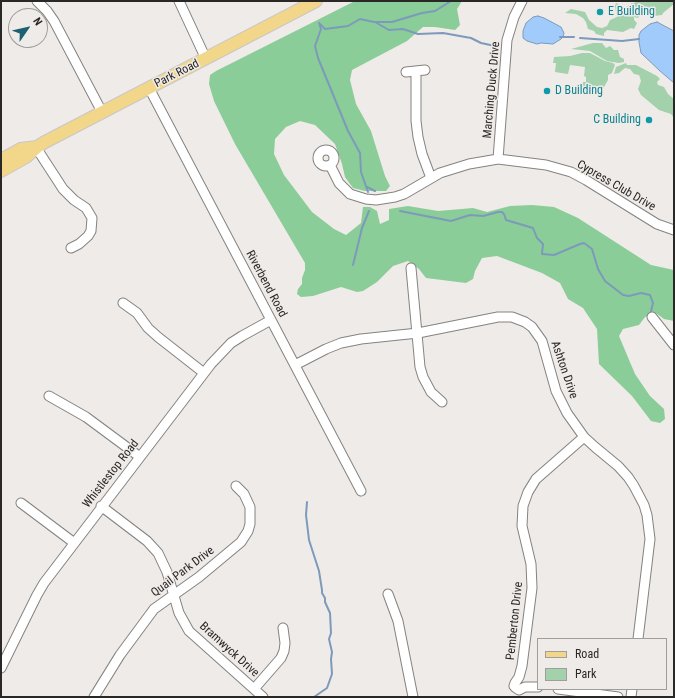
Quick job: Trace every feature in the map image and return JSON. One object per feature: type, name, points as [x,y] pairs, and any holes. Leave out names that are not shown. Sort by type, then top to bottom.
[{"type":"main road","name":"Park Road","points":[[1,171],[26,157],[37,147],[316,1]]},
{"type":"main road","name":"Park Road","points":[[1,160],[21,149],[37,147]]},
{"type":"street","points":[[37,1],[47,11],[57,25],[102,112]]},
{"type":"street","points":[[179,1],[206,59]]},
{"type":"street","name":"Marching Duck Drive","points":[[498,159],[508,40],[514,17],[522,1]]},
{"type":"street","points":[[406,72],[421,71],[416,121],[418,137],[431,178]]},
{"type":"street","name":"Riverbend Road","points":[[149,88],[361,491]]},
{"type":"street","points":[[37,147],[63,189],[74,200],[86,208],[92,218],[91,231],[88,236],[79,244],[71,248]]},
{"type":"street","name":"Cypress Club Drive","points":[[330,165],[339,183],[345,189],[357,197],[376,200],[404,194],[431,178],[459,166],[498,159],[546,165],[571,172],[651,220],[674,230]]},
{"type":"street","points":[[411,268],[423,377],[431,392],[442,402]]},
{"type":"street","points":[[123,304],[137,313],[148,328],[158,337],[204,373]]},
{"type":"street","name":"Ashton Drive","points":[[295,365],[326,349],[351,340],[418,333],[498,317],[512,317],[525,322],[538,333],[542,341],[556,391],[567,413],[584,436],[618,466],[628,477],[639,495],[647,515],[650,529],[650,550],[638,638]]},
{"type":"street","points":[[652,317],[674,345]]},
{"type":"street","name":"Whistlestop Road","points":[[1,668],[36,595],[56,565],[204,373],[221,352],[231,343],[271,320]]},
{"type":"street","points":[[49,396],[86,417],[140,457]]},
{"type":"street","name":"Pemberton Drive","points":[[537,687],[525,687],[520,690],[514,686],[519,677],[522,666],[532,588],[531,564],[522,526],[523,506],[528,492],[536,480],[584,436]]},
{"type":"street","name":"Quail Park Drive","points":[[94,697],[120,655],[158,605],[199,578],[241,542],[248,531],[250,524],[250,507],[244,494],[236,486]]},
{"type":"street","points":[[21,503],[73,542]]},
{"type":"street","name":"Bramwyck Drive","points":[[101,506],[152,546],[163,561],[179,613],[189,631],[263,697]]},
{"type":"street","points":[[388,594],[398,621],[413,697]]},
{"type":"street","points":[[254,689],[281,658],[285,643],[283,628]]},
{"type":"street","points":[[566,690],[618,697]]},
{"type":"green space","points":[[355,1],[462,1],[457,9],[460,25],[455,30],[423,27],[407,41],[352,70],[350,80],[356,104],[371,131],[385,176],[390,186],[386,191],[365,191],[353,188],[345,177],[335,144],[315,125],[300,121],[286,127],[275,139],[274,154],[284,175],[312,212],[334,229],[346,235],[361,223],[363,207],[370,207],[377,211],[380,224],[389,220],[389,209],[408,206],[438,211],[473,208],[487,212],[510,206],[532,205],[554,207],[578,218],[651,265],[674,270],[674,321],[664,319],[656,313],[645,317],[639,325],[623,329],[619,336],[635,374],[650,396],[664,409],[665,419],[660,423],[651,421],[632,396],[599,364],[597,329],[583,308],[568,299],[560,283],[542,273],[497,256],[482,258],[475,271],[473,279],[466,283],[426,278],[419,269],[408,261],[393,266],[377,282],[363,291],[357,292],[341,287],[313,296],[301,297],[297,294],[298,289],[302,284],[305,263],[235,144],[214,101],[209,84],[210,75]]},
{"type":"green space","points":[[637,1],[674,1],[674,4],[662,15],[653,16],[649,10],[643,13],[632,7],[631,3]]},
{"type":"green space","points":[[616,3],[619,4],[618,8],[620,10],[623,10],[629,5],[634,11],[641,14],[638,18],[634,17],[634,20],[637,23],[634,29],[631,28],[623,32],[607,30],[604,33],[604,36],[596,34],[594,31],[588,29],[583,18],[576,14],[565,13],[571,9],[585,12],[589,20],[597,27],[602,28],[607,26],[610,20],[617,17],[615,6]]},
{"type":"green space","points":[[593,43],[602,43],[606,48],[610,46],[614,50],[618,50],[620,57],[624,59],[624,62],[619,63],[607,61],[590,51],[571,49]]},
{"type":"green space","points":[[590,53],[615,65],[612,73],[608,75],[608,80],[600,94],[582,90],[583,82],[586,82],[586,77],[584,76],[585,67],[570,65],[568,74],[555,72],[556,63],[553,63],[554,57],[570,56]]},
{"type":"green space","points":[[626,63],[627,65],[636,65],[660,79],[657,82],[658,85],[664,87],[668,94],[674,99],[674,118],[671,114],[659,110],[641,95],[638,89],[641,81],[639,75],[634,74],[630,69],[625,68],[619,73],[614,74],[616,67]]},
{"type":"water","points":[[538,16],[561,27],[564,33],[563,37],[553,44],[537,44],[523,38],[523,31],[526,23],[533,17]]},
{"type":"water","points":[[657,22],[674,31],[674,83],[641,53],[639,35],[641,31],[650,24]]},
{"type":"waterway","points":[[320,24],[325,29],[348,26],[360,19],[374,22],[392,22],[422,13],[435,11],[451,1]]},
{"type":"waterway","points":[[375,22],[389,30],[403,29],[418,34],[443,33],[471,38],[481,43],[495,46]]},
{"type":"waterway","points":[[319,23],[321,29],[315,46],[318,58],[348,131],[360,153],[361,172],[368,192]]},
{"type":"waterway","points":[[560,37],[574,37]]},
{"type":"waterway","points":[[580,38],[622,41],[639,39]]},
{"type":"waterway","points":[[367,187],[375,191]]},
{"type":"waterway","points":[[353,265],[362,228],[369,211]]},
{"type":"waterway","points":[[400,211],[451,221],[470,215],[483,216],[502,212],[506,220],[533,228],[537,238],[543,244],[542,254],[554,255],[584,243],[592,249],[598,269],[605,281],[623,295],[629,296],[641,293],[650,295],[653,303],[651,311]]},
{"type":"waterway","points":[[307,502],[306,515],[309,540],[319,571],[322,593],[330,613],[331,633],[329,639],[332,652],[332,674],[327,688],[314,697]]},
{"type":"place","name":"E Building","points":[[600,12]]},
{"type":"place","name":"D Building","points":[[547,91]]},
{"type":"place","name":"C Building","points":[[649,120]]}]
